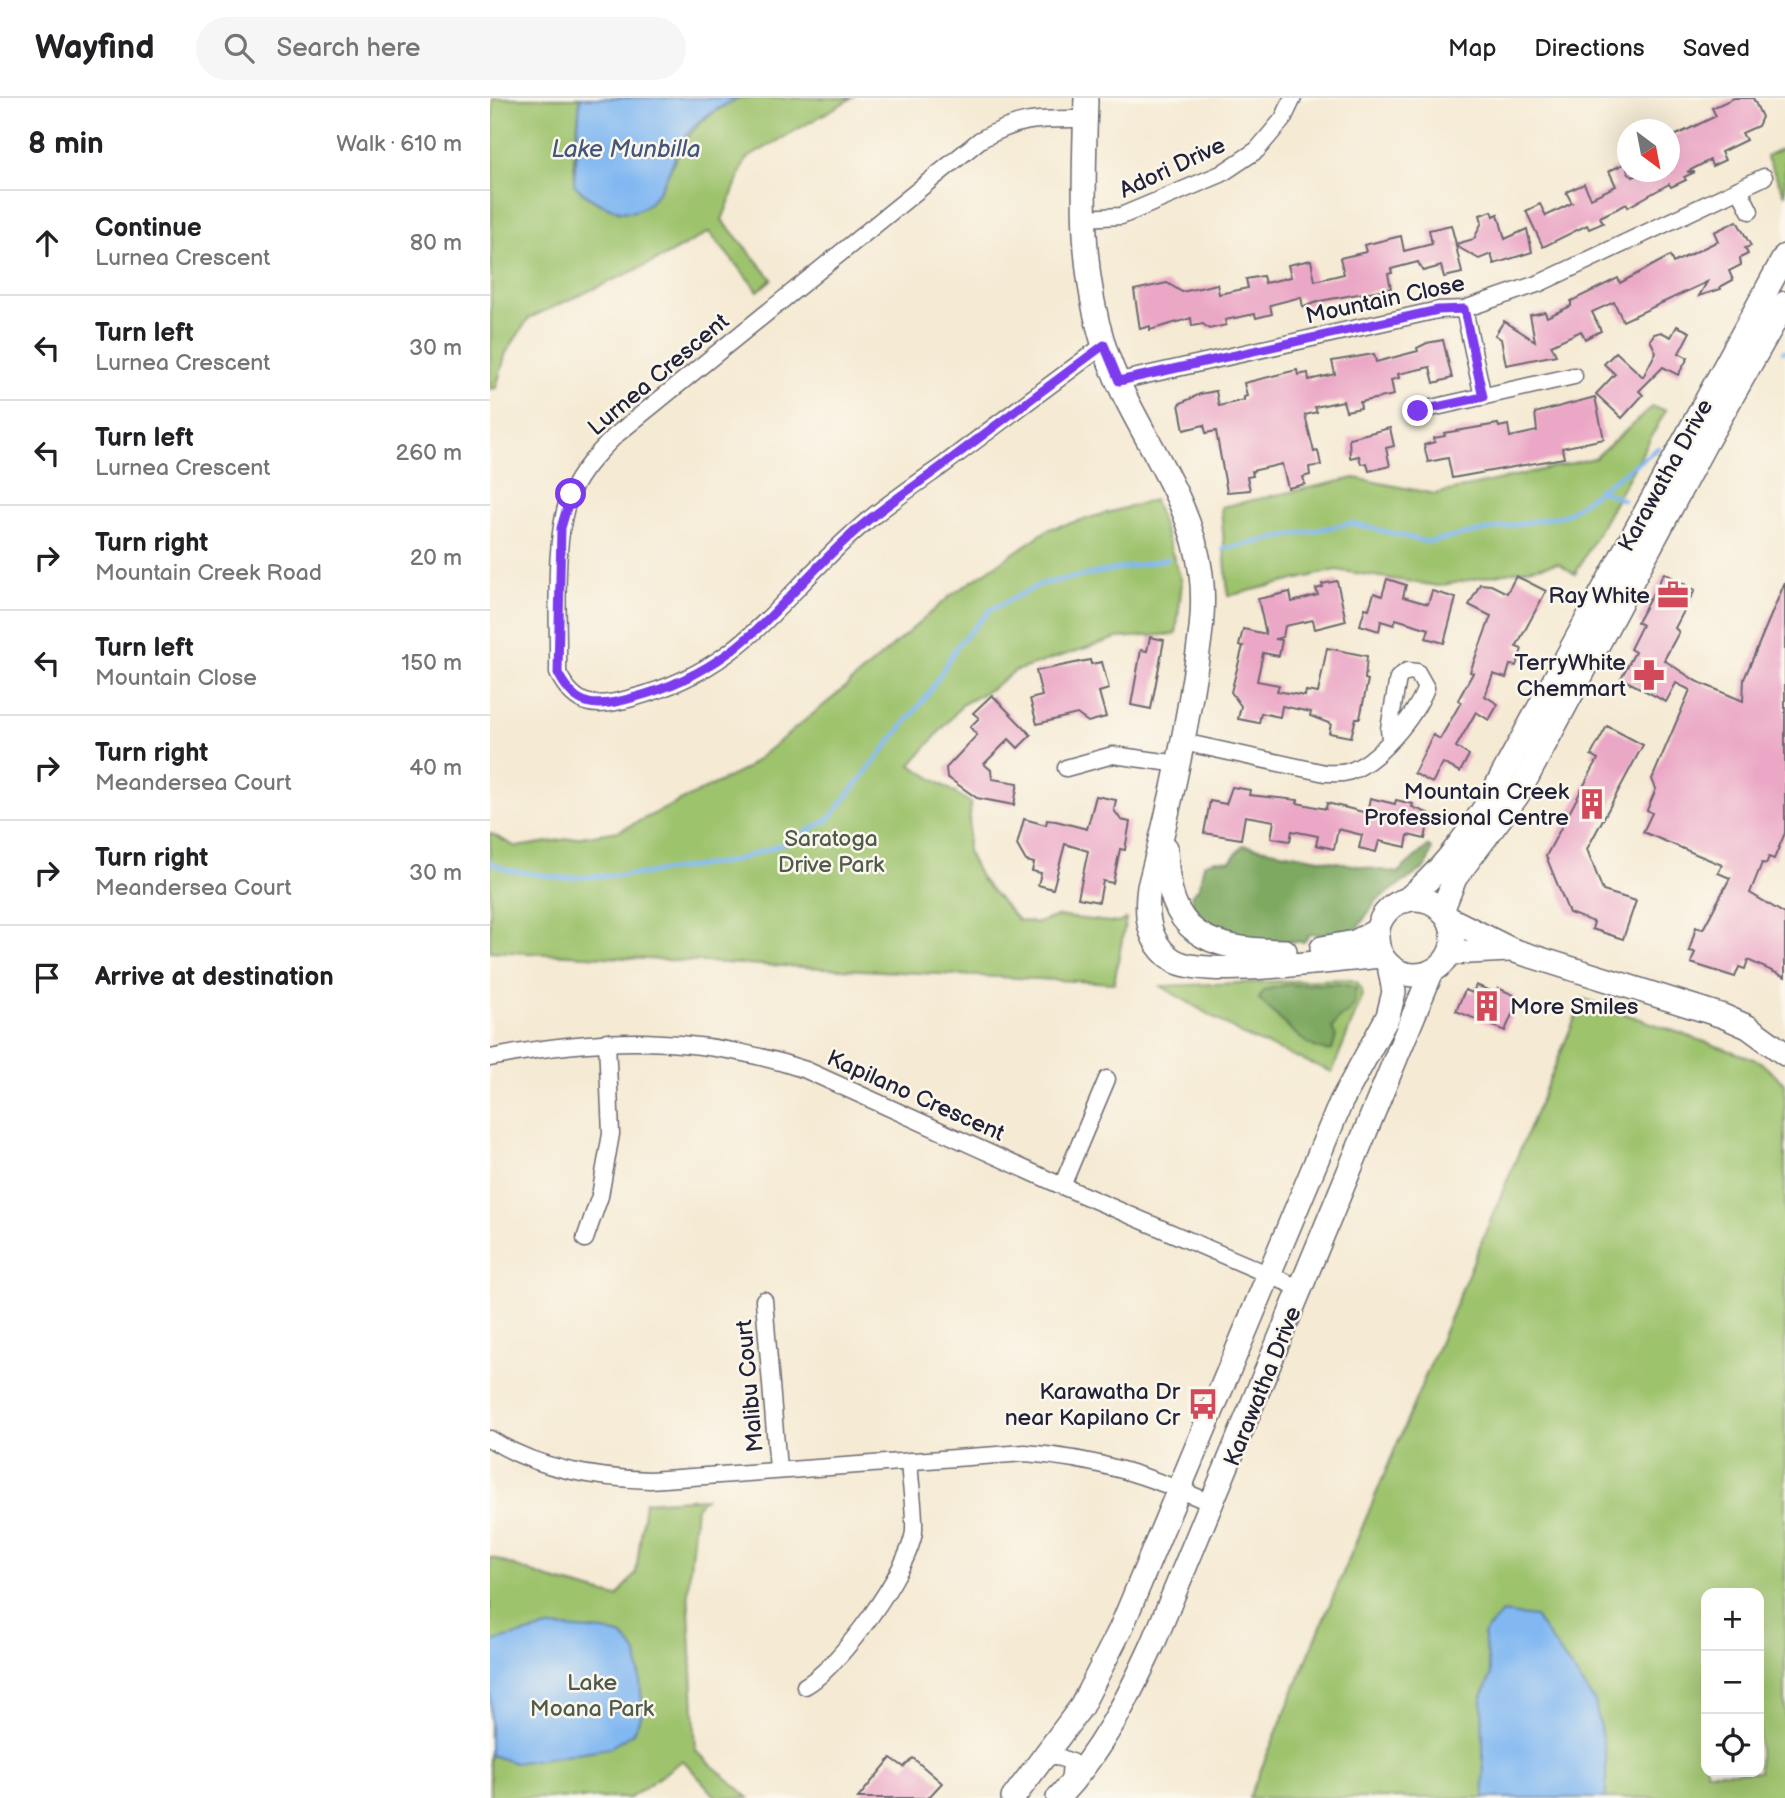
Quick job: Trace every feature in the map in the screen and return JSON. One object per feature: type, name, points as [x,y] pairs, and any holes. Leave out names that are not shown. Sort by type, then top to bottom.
[{"type":"main road","points":[[1086,109],[1083,218],[1088,283],[1104,345],[1119,381],[1177,492],[1193,537],[1201,575],[1203,623],[1181,753],[1146,909],[1157,943],[1173,960],[1188,966],[1228,968],[1386,961],[1409,975],[1432,971],[1450,953],[1453,941],[1445,914]]},
{"type":"main road","name":"Karawatha Drive","points":[[1405,901],[1432,879],[1459,848],[1485,807],[1785,256]]},
{"type":"main road","name":"Karawatha Drive","points":[[1445,914],[1455,878],[1517,796],[1785,303]]},
{"type":"main road","points":[[1166,824],[1166,872],[1171,898],[1180,916],[1213,942],[1240,950],[1305,952],[1355,942],[1378,930],[1387,912],[1405,901],[1426,901],[1512,950],[1723,1016],[1748,1027],[1785,1054]]},
{"type":"main road","points":[[1378,930],[1386,961]]},
{"type":"main road","points":[[1450,953],[1512,950]]},
{"type":"main road","name":"Karawatha Drive","points":[[1013,1798],[1081,1707],[1103,1668],[1341,1102],[1388,1016],[1394,997],[1386,961]]},
{"type":"main road","name":"Karawatha Drive","points":[[1063,1793],[1102,1742],[1131,1691],[1213,1504],[1432,971]]},
{"type":"street","name":"Adori Drive","points":[[1083,218],[1121,216],[1222,174],[1257,150],[1283,119],[1293,98]]},
{"type":"street","name":"Lurnea Crescent","points":[[1086,109],[1009,124],[980,140],[616,435],[591,460],[571,494],[561,528],[558,673],[568,692],[584,703],[613,704],[665,689],[713,666],[759,629],[860,526],[1104,345]]},
{"type":"street","name":"Mountain Close","points":[[1119,381],[1438,310],[1464,309],[1540,282],[1764,177]]},
{"type":"street","points":[[1739,189],[1750,211]]},
{"type":"street","points":[[1464,309],[1483,397]]},
{"type":"street","points":[[1418,411],[1574,376]]},
{"type":"street","points":[[1066,768],[1113,755],[1181,753],[1325,773],[1346,772],[1360,766],[1390,739]]},
{"type":"street","points":[[585,1239],[600,1196],[611,1134],[607,1041]]},
{"type":"street","name":"Kapilano Crescent","points":[[490,1058],[542,1048],[607,1041],[712,1045],[771,1058],[806,1070],[1062,1186],[1302,1289]]},
{"type":"street","points":[[1062,1186],[1107,1079]]},
{"type":"street","name":"Malibu Court","points":[[764,1300],[779,1469]]},
{"type":"street","points":[[490,1439],[544,1464],[600,1478],[650,1480],[1026,1453],[1055,1455],[1104,1463],[1180,1489],[1213,1504]]},
{"type":"street","points":[[805,1686],[827,1670],[893,1586],[914,1532],[909,1461]]},
{"type":"street","name":"Karawatha Drive","points":[[1044,1760],[1054,1755],[1071,1762],[1072,1774],[1063,1793]]},
{"type":"green space","points":[[493,98],[580,98],[574,153],[574,168],[578,181],[586,192],[600,203],[621,212],[652,200],[694,130],[719,109],[739,98],[852,98],[746,159],[722,220],[772,279],[758,291],[709,232],[662,258],[529,318],[506,353],[496,388],[490,389]]},
{"type":"green space","points":[[1785,147],[1785,195],[1766,156]]},
{"type":"green space","points":[[1652,407],[1666,410],[1575,574],[1558,563],[1438,586],[1336,570],[1228,596],[1221,507],[1355,478],[1435,494],[1595,458]]},
{"type":"green space","name":"Saratoga Drive Park","points":[[1154,500],[1182,582],[1176,634],[1117,638],[1015,671],[991,689],[963,704],[911,765],[971,803],[967,851],[981,879],[1018,920],[1038,923],[1057,916],[1118,923],[1126,919],[1114,983],[490,951],[490,833],[516,847],[619,831],[744,770],[835,696],[950,596],[1049,529]]},
{"type":"green space","points":[[1243,845],[1397,873],[1428,846],[1432,849],[1426,867],[1377,900],[1357,929],[1337,935],[1310,934],[1304,942],[1251,942],[1221,936],[1208,928],[1198,915],[1191,895],[1199,888],[1204,864],[1215,860],[1230,861]]},
{"type":"green space","points":[[1347,979],[1357,982],[1362,990],[1361,1000],[1332,1072],[1245,1036],[1161,986]]},
{"type":"green space","points":[[1341,984],[1356,988],[1354,1004],[1332,1028],[1336,1036],[1332,1050],[1314,1047],[1303,1040],[1259,999],[1264,990],[1286,985]]},
{"type":"green space","points":[[1583,999],[1759,1061],[1785,1084],[1785,1798],[1249,1798]]},
{"type":"green space","name":"Lake Moana Park","points":[[705,1498],[696,1507],[688,1589],[696,1751],[749,1798],[717,1798],[683,1760],[630,1798],[490,1798],[490,1557],[546,1578],[617,1597],[636,1573],[645,1502]]},
{"type":"water","name":"Lake Munbilla","points":[[580,98],[739,98],[697,123],[679,148],[667,177],[651,202],[640,209],[627,212],[595,201],[574,184]]},
{"type":"water","points":[[1502,1613],[1535,1617],[1595,1702],[1606,1759],[1606,1798],[1484,1798],[1482,1697],[1491,1675],[1483,1634]]},
{"type":"water","points":[[552,1627],[604,1631],[623,1636],[637,1653],[643,1712],[632,1734],[609,1748],[515,1763],[490,1755],[490,1642]]},
{"type":"building","points":[[1734,98],[1753,98],[1762,117],[1758,126],[1742,133],[1746,140],[1721,152],[1725,160],[1712,166],[1710,160],[1687,172],[1695,172],[1684,177],[1686,180],[1671,187],[1669,184],[1628,207],[1627,204],[1600,217],[1603,223],[1589,229],[1587,225],[1543,247],[1526,211],[1540,204],[1546,216],[1572,203],[1566,192],[1584,184],[1591,198],[1616,186],[1609,171],[1617,167],[1617,182],[1680,182],[1680,133],[1716,116],[1712,108]]},
{"type":"building","points":[[1492,211],[1494,216],[1498,214],[1505,239],[1527,229],[1532,252],[1494,264],[1491,254],[1479,259],[1456,246],[1462,273],[1444,277],[1441,266],[1423,271],[1418,262],[1391,269],[1392,273],[1388,274],[1391,288],[1320,301],[1303,307],[1301,297],[1270,305],[1272,314],[1256,318],[1255,314],[1225,320],[1226,325],[1209,329],[1203,324],[1192,326],[1191,318],[1150,330],[1150,326],[1140,329],[1134,290],[1167,283],[1182,292],[1217,284],[1219,294],[1248,288],[1246,279],[1263,276],[1265,283],[1291,277],[1288,265],[1311,260],[1315,281],[1344,274],[1340,258],[1366,252],[1364,245],[1401,236],[1404,251],[1432,244],[1429,230],[1451,225],[1456,244],[1474,239],[1482,222],[1480,215]]},
{"type":"building","points":[[1737,221],[1751,246],[1745,248],[1748,254],[1740,258],[1741,265],[1729,271],[1733,280],[1720,287],[1721,289],[1699,296],[1707,282],[1623,321],[1614,302],[1592,312],[1601,331],[1585,339],[1581,331],[1551,345],[1556,355],[1506,365],[1501,339],[1495,335],[1504,321],[1535,341],[1530,315],[1545,312],[1547,317],[1571,306],[1571,301],[1618,278],[1620,283],[1670,256],[1673,263],[1718,241],[1714,232]]},
{"type":"building","points":[[1677,326],[1690,332],[1679,353],[1688,358],[1678,375],[1663,367],[1639,391],[1643,395],[1622,418],[1596,394],[1615,374],[1604,364],[1616,352],[1643,377],[1656,352],[1650,340],[1654,334],[1661,332],[1671,337]]},
{"type":"building","points":[[1443,340],[1452,378],[1434,383],[1430,367],[1398,374],[1399,378],[1391,380],[1394,395],[1360,402],[1361,408],[1346,411],[1343,401],[1315,407],[1317,412],[1305,415],[1314,452],[1318,451],[1321,465],[1309,467],[1310,475],[1303,477],[1305,484],[1288,488],[1282,464],[1252,471],[1253,476],[1247,477],[1250,490],[1227,492],[1216,431],[1206,433],[1204,425],[1184,430],[1179,404],[1200,394],[1216,391],[1219,406],[1244,400],[1247,396],[1244,383],[1297,370],[1298,375],[1308,373],[1309,380],[1335,374],[1332,361],[1374,354],[1376,362],[1418,351],[1417,348],[1427,343]]},
{"type":"building","points":[[1595,397],[1604,439],[1562,448],[1564,458],[1452,478],[1448,458],[1428,462],[1424,445],[1435,442],[1434,438],[1445,436],[1444,433],[1498,424],[1499,427],[1508,425],[1510,437],[1537,431],[1535,413]]},
{"type":"building","points":[[1390,428],[1394,446],[1386,448],[1390,466],[1369,471],[1367,463],[1361,464],[1359,456],[1350,458],[1349,438]]},
{"type":"building","points":[[1664,573],[1695,590],[1675,628],[1679,632],[1664,660],[1696,681],[1743,701],[1744,679],[1785,582],[1785,833],[1774,859],[1769,857],[1766,864],[1762,863],[1750,893],[1785,914],[1785,977],[1748,960],[1745,969],[1739,967],[1735,977],[1691,963],[1695,952],[1689,951],[1696,927],[1703,929],[1730,878],[1718,873],[1722,865],[1643,832],[1652,813],[1647,810],[1656,789],[1652,779],[1690,690],[1676,683],[1666,702],[1621,678],[1635,652],[1630,649],[1642,625],[1637,622]]},
{"type":"building","points":[[1516,576],[1546,591],[1516,647],[1522,649],[1516,666],[1510,665],[1506,678],[1493,674],[1485,696],[1498,704],[1489,720],[1476,712],[1456,747],[1469,755],[1460,772],[1443,763],[1432,783],[1414,773],[1433,735],[1440,739],[1461,702],[1458,700],[1473,673],[1470,672],[1491,616],[1469,605],[1480,584],[1491,585],[1507,593]]},
{"type":"building","points":[[1387,579],[1406,585],[1403,597],[1428,604],[1432,591],[1456,598],[1444,643],[1426,638],[1429,629],[1396,619],[1394,625],[1381,621],[1379,631],[1360,625],[1365,608],[1369,609],[1374,593],[1382,596]]},
{"type":"building","points":[[1337,581],[1346,621],[1315,629],[1313,620],[1285,626],[1283,637],[1275,639],[1282,640],[1279,656],[1263,653],[1257,681],[1279,685],[1277,691],[1305,696],[1306,691],[1318,693],[1327,648],[1367,656],[1365,679],[1368,680],[1360,718],[1356,718],[1351,737],[1329,733],[1331,724],[1310,716],[1311,712],[1282,706],[1280,717],[1261,713],[1259,723],[1238,719],[1241,706],[1231,692],[1243,646],[1239,646],[1243,629],[1266,634],[1258,599],[1290,592],[1292,602],[1318,595],[1316,589],[1323,587],[1322,584]]},
{"type":"building","points":[[1150,637],[1164,640],[1151,709],[1131,705],[1141,650],[1147,651]]},
{"type":"building","points":[[1090,660],[1091,664],[1102,662],[1109,689],[1099,692],[1106,717],[1088,722],[1077,714],[1037,724],[1030,699],[1042,696],[1036,671]]},
{"type":"building","points":[[992,695],[1031,735],[1018,748],[1009,739],[984,764],[991,770],[992,779],[1018,783],[1014,805],[977,798],[947,777],[946,768],[977,735],[970,727],[979,718],[973,713]]},
{"type":"building","name":"Mountain Creek Professional Centre","points":[[1607,726],[1643,745],[1587,849],[1603,891],[1636,901],[1623,939],[1592,929],[1594,922],[1569,913],[1546,856],[1598,759],[1591,755]]},
{"type":"building","points":[[1232,787],[1250,790],[1249,795],[1298,800],[1297,803],[1326,809],[1327,803],[1367,813],[1370,798],[1395,804],[1396,800],[1413,804],[1412,807],[1430,814],[1425,839],[1408,835],[1406,847],[1379,841],[1376,852],[1359,848],[1362,835],[1338,829],[1334,849],[1316,845],[1318,836],[1292,831],[1290,841],[1271,838],[1274,821],[1245,816],[1241,839],[1204,833],[1210,801],[1226,804]]},
{"type":"building","points":[[1096,796],[1116,800],[1114,810],[1121,820],[1130,822],[1125,850],[1120,849],[1113,883],[1103,881],[1099,902],[1078,898],[1088,851],[1065,844],[1053,889],[1038,885],[1041,873],[1032,871],[1034,863],[1026,861],[1017,845],[1024,819],[1046,825],[1047,820],[1056,821],[1087,829]]},
{"type":"building","name":"More Smiles","points":[[1476,985],[1496,993],[1498,988],[1514,995],[1513,998],[1518,1000],[1505,1031],[1456,1011],[1465,990],[1473,993]]},
{"type":"building","points":[[891,1758],[904,1767],[913,1758],[942,1783],[928,1798],[858,1798]]},
{"type":"waterway","points":[[1223,549],[1352,523],[1427,542],[1565,515],[1658,448]]},
{"type":"waterway","points":[[1598,489],[1623,500]]},
{"type":"waterway","points":[[490,862],[507,870],[563,878],[641,874],[733,861],[786,843],[829,819],[929,693],[957,646],[990,610],[1041,584],[1168,559]]},
{"type":"place","name":"Ray White","points":[[1673,595]]},
{"type":"place","name":"TerryWhite Chemmart","points":[[1649,675]]},
{"type":"place","name":"Mountain Creek Professional Centre","points":[[1592,804]]},
{"type":"place","name":"More Smiles","points":[[1487,1006]]},
{"type":"place","name":"Karawatha Dr near Kapilano Cr","points":[[1203,1404]]},
{"type":"route","points":[[571,494],[561,528],[558,673],[568,692],[584,703],[613,704],[665,689],[713,666],[759,629],[860,526],[1104,345],[1119,381],[1438,310],[1464,309],[1483,397],[1418,411]]}]
